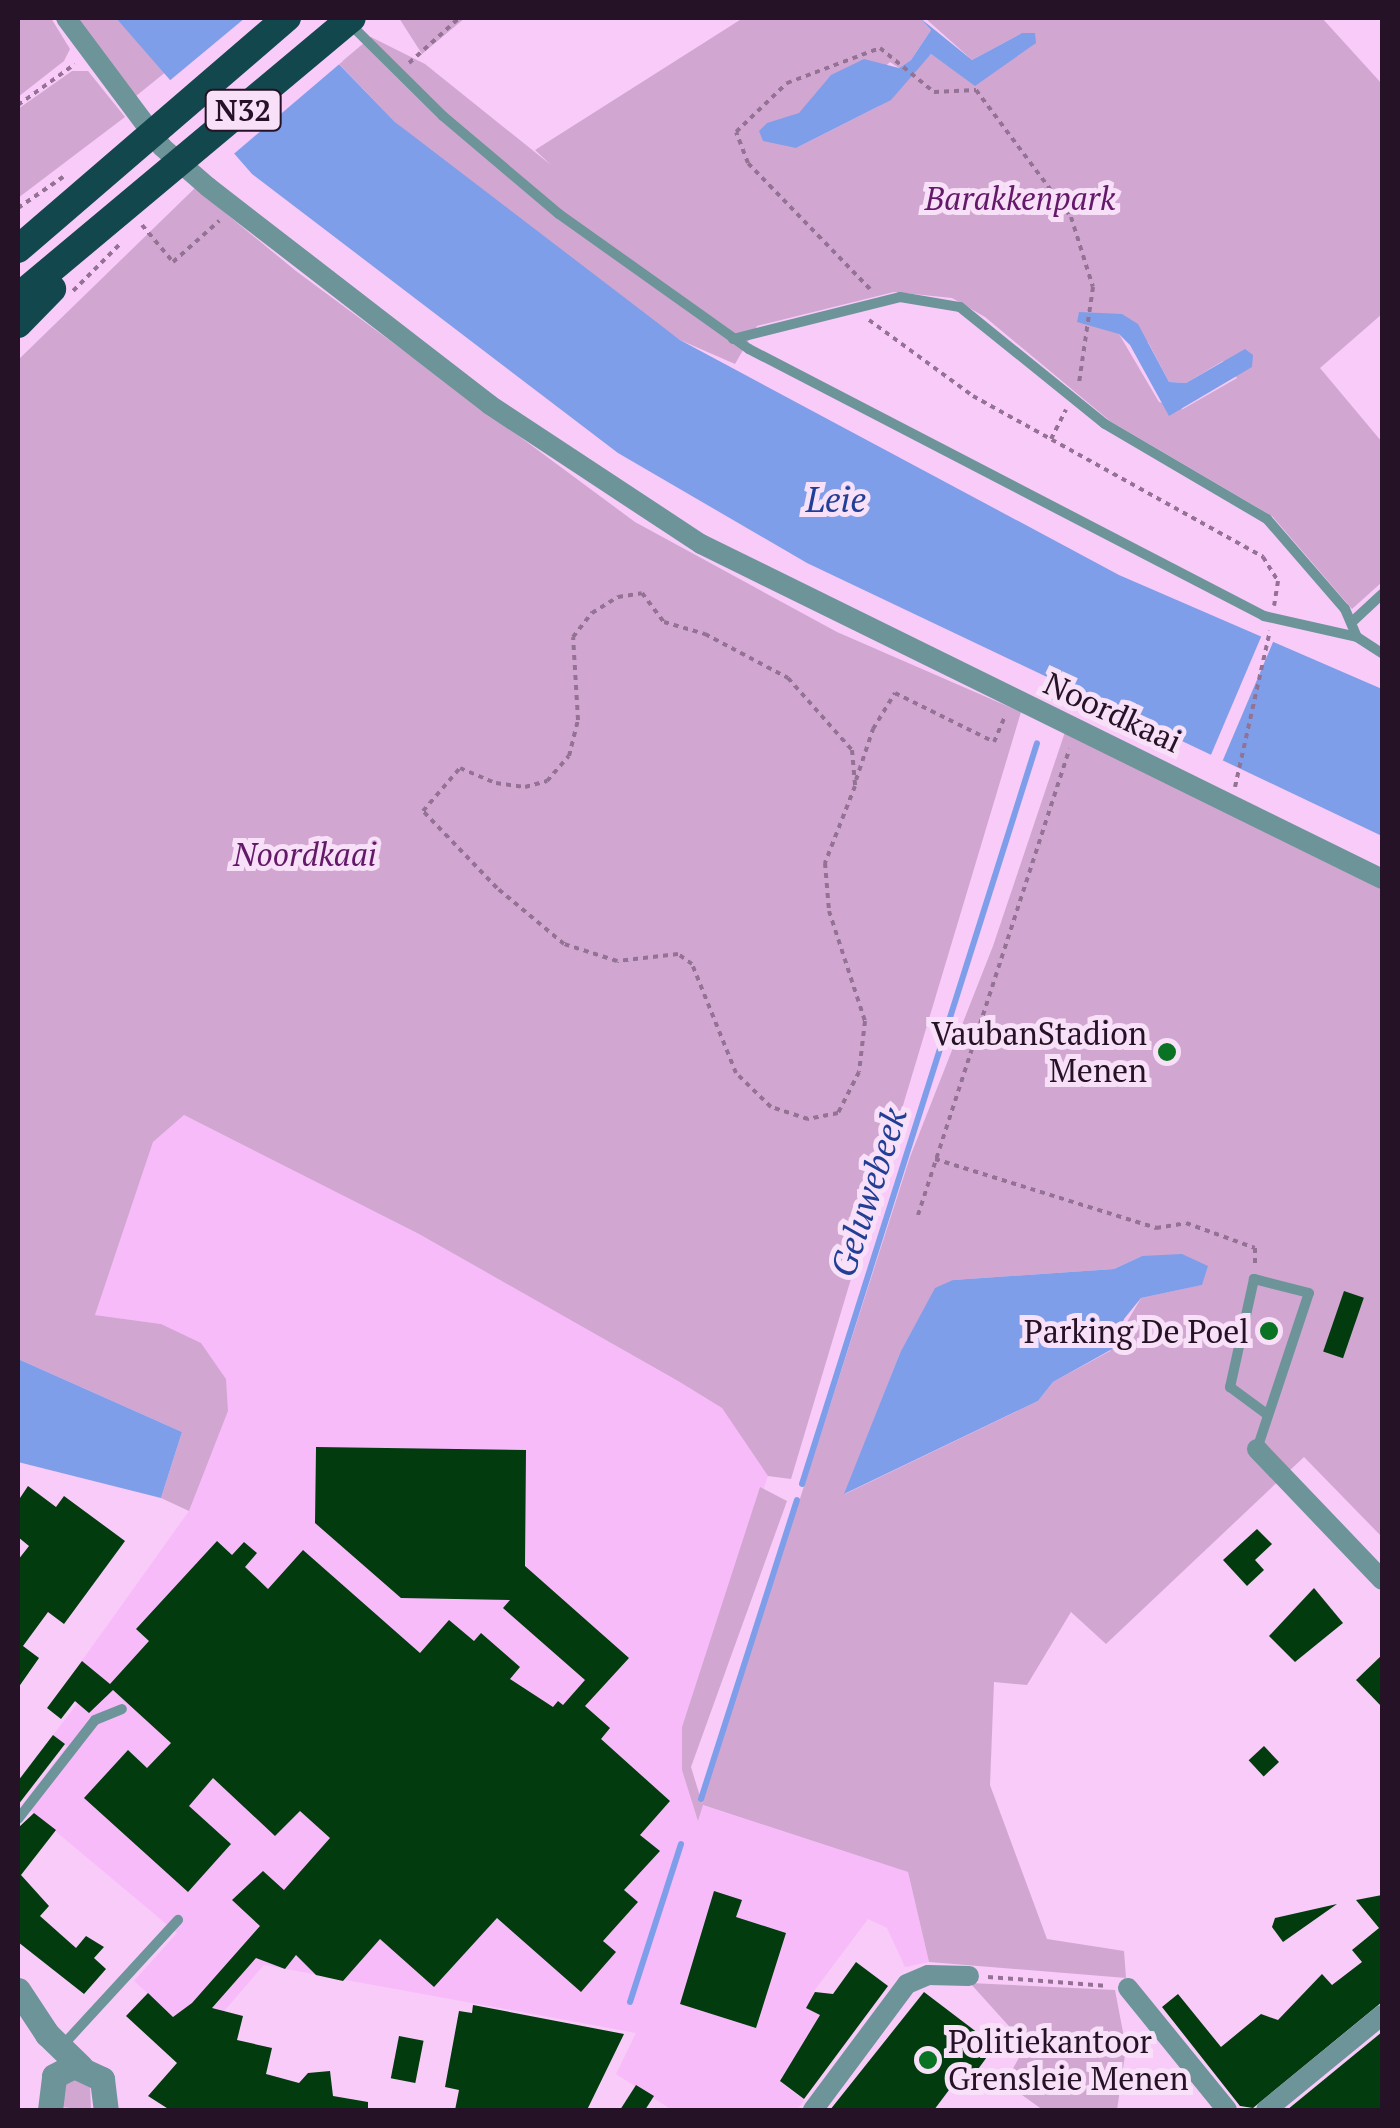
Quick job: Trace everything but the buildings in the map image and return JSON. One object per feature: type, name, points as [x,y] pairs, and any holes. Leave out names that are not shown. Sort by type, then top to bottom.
[{"type":"highway","name":"N32","points":[[24,240],[287,18]]},
{"type":"highway","name":"N32","points":[[18,297],[135,215],[352,18]]},
{"type":"highway","points":[[18,324],[135,215]]},
{"type":"street","name":"Noordkaai","points":[[66,18],[162,147],[232,206],[490,405],[701,544],[1382,879]]},
{"type":"street","points":[[1257,1448],[1382,1580]]},
{"type":"street","points":[[813,2110],[907,1984],[928,1975],[969,1976]]},
{"type":"street","points":[[1128,1988],[1227,2110]]},
{"type":"street","points":[[18,1990],[80,2067],[102,2080],[113,2107]]},
{"type":"street","points":[[1266,2110],[1382,2015]]},
{"type":"street","points":[[50,2110],[55,2039]]},
{"type":"street","points":[[54,2076],[80,2067]]},
{"type":"lane","points":[[344,18],[398,73],[559,214],[733,339],[1264,616],[1357,637],[1382,654]]},
{"type":"lane","points":[[733,339],[912,297],[960,307],[1105,424],[1267,519],[1352,622],[1357,637]]},
{"type":"lane","points":[[1352,622],[1382,594]]},
{"type":"lane","points":[[1257,1448],[1309,1293],[1254,1279],[1230,1387],[1268,1414]]},
{"type":"lane","points":[[18,1819],[95,1720],[122,1709]]},
{"type":"lane","points":[[55,2039],[178,1920]]},
{"type":"path","points":[[398,73],[459,18]]},
{"type":"path","points":[[875,295],[748,163],[736,132],[787,83],[880,48],[934,92],[976,90],[1071,216],[1093,287],[1078,386]]},
{"type":"path","points":[[18,104],[91,53]]},
{"type":"path","points":[[18,208],[67,175]]},
{"type":"path","points":[[71,293],[135,215],[172,262],[232,206]]},
{"type":"path","points":[[853,309],[973,396],[1273,567],[1278,580],[1272,618],[1234,800]]},
{"type":"path","points":[[1051,439],[1058,423]]},
{"type":"path","points":[[855,786],[852,750],[788,678],[706,634],[664,622],[642,593],[618,597],[592,613],[573,637],[578,720],[569,756],[547,781],[525,787],[496,783],[460,768],[422,810],[497,888],[564,944],[616,960],[678,954],[692,964],[736,1073],[772,1107],[808,1118],[838,1113],[859,1072],[865,1021],[829,911],[825,863],[855,786],[874,729],[895,694],[994,742],[1018,700]]},
{"type":"path","points":[[918,1215],[1072,724]]},
{"type":"path","points":[[935,1160],[1156,1228],[1186,1223],[1255,1248],[1254,1279]]},
{"type":"path","points":[[969,1976],[964,1975],[1128,1988]]},
{"type":"shaded area","points":[[184,1115],[419,1234],[678,1381],[722,1408],[755,1451],[768,1476],[682,1727],[699,1819],[702,1805],[908,1872],[929,1962],[905,1967],[887,1928],[868,1919],[814,1991],[829,2000],[780,2082],[804,2100],[797,2110],[672,2110],[616,2074],[636,2033],[264,1965],[199,2040],[134,1981],[177,1933],[23,1804],[67,1746],[53,1735],[77,1704],[61,1690],[189,1511],[228,1411],[161,1324],[95,1315],[153,1142]]},
{"type":"green space","points":[[18,18],[51,18],[70,49],[64,61],[18,97]]},
{"type":"green space","points":[[76,18],[116,18],[167,71],[136,96]]},
{"type":"green space","points":[[399,18],[465,18],[422,54]]},
{"type":"green space","name":"Barakkenpark","points":[[743,18],[920,18],[931,30],[911,60],[899,68],[890,62],[796,148],[879,106],[931,54],[975,85],[1022,33],[972,60],[925,18],[1322,18],[1382,84],[1382,314],[1320,368],[1382,442],[1382,582],[1352,609],[1272,516],[1110,421],[985,317],[952,298],[894,292],[757,326],[735,364],[680,340],[522,225],[395,122],[339,64],[371,37],[425,64],[551,165],[535,150]],"holes":[[[1119,334],[1148,342],[1169,382],[1186,383],[1223,361],[1237,378],[1183,409],[1159,402]]]},
{"type":"green space","points":[[72,71],[88,71],[125,117],[18,198],[18,109]]},
{"type":"green space","name":"Noordkaai","points":[[195,188],[296,271],[635,522],[837,632],[1021,712],[791,1479],[768,1476],[722,1408],[678,1381],[419,1234],[184,1115],[153,1142],[95,1315],[161,1324],[201,1343],[226,1379],[228,1411],[189,1511],[161,1498],[182,1432],[18,1359],[18,360]]},
{"type":"green space","points":[[1065,732],[1382,890],[1382,1537],[1304,1457],[1106,1644],[1071,1612],[1027,1685],[994,1682],[990,1785],[1047,1939],[1124,1951],[1126,1978],[929,1962],[908,1872],[703,1805],[698,1821],[682,1770],[682,1727],[760,1487],[787,1501],[691,1767],[702,1803],[910,1157],[993,946]],"holes":[[[1142,1256],[1159,1256],[1201,1285],[1141,1298],[1110,1351],[1053,1382],[1038,1401],[845,1494],[900,1353],[953,1280],[1114,1269]]]},
{"type":"green space","points":[[970,1983],[1115,1990],[1126,2048],[1117,2110],[1043,2110],[1005,2083],[1026,2045]]},
{"type":"green space","points":[[74,2079],[90,2084],[91,2110],[60,2107],[63,2084]]},
{"type":"water","name":"Leie","points":[[116,18],[294,18],[395,122],[680,340],[1119,575],[1382,689],[1382,836],[807,563],[618,453],[252,174]]},
{"type":"water","points":[[920,18],[972,60],[1022,33],[1035,33],[1036,43],[975,86],[931,54],[891,100],[796,148],[763,141],[759,131],[767,123],[799,113],[831,75],[864,59],[899,68],[911,60],[931,30]]},
{"type":"water","points":[[1079,312],[1122,314],[1138,324],[1169,382],[1186,383],[1245,349],[1253,355],[1252,367],[1169,416],[1130,345],[1119,334],[1077,322]]},
{"type":"water","points":[[1182,1254],[1208,1266],[1202,1285],[1141,1298],[1124,1319],[1114,1348],[1053,1382],[1038,1401],[844,1494],[900,1353],[935,1288],[953,1280],[1114,1269],[1142,1256]]},
{"type":"water","points":[[18,1359],[182,1432],[161,1498],[18,1462]]},
{"type":"pier","points":[[245,18],[301,18],[343,61],[229,158],[168,82]]},
{"type":"pier","points":[[1264,630],[1276,635],[1221,764],[1209,759]]},
{"type":"waterway","name":"Geluwebeek","points":[[1053,697],[1059,674]]},
{"type":"waterway","name":"Geluwebeek","points":[[802,1484],[1037,743]]},
{"type":"waterway","name":"Geluwebeek","points":[[701,1799],[797,1500]]},
{"type":"waterway","name":"Geluwebeek","points":[[630,2002],[681,1844]]},
{"type":"place","name":"VaubanStadion Menen","points":[[1167,1052]]},
{"type":"place","name":"Parking De Poel","points":[[1269,1331]]},
{"type":"place","name":"Politiekantoor Grensleie Menen","points":[[928,2060]]}]
